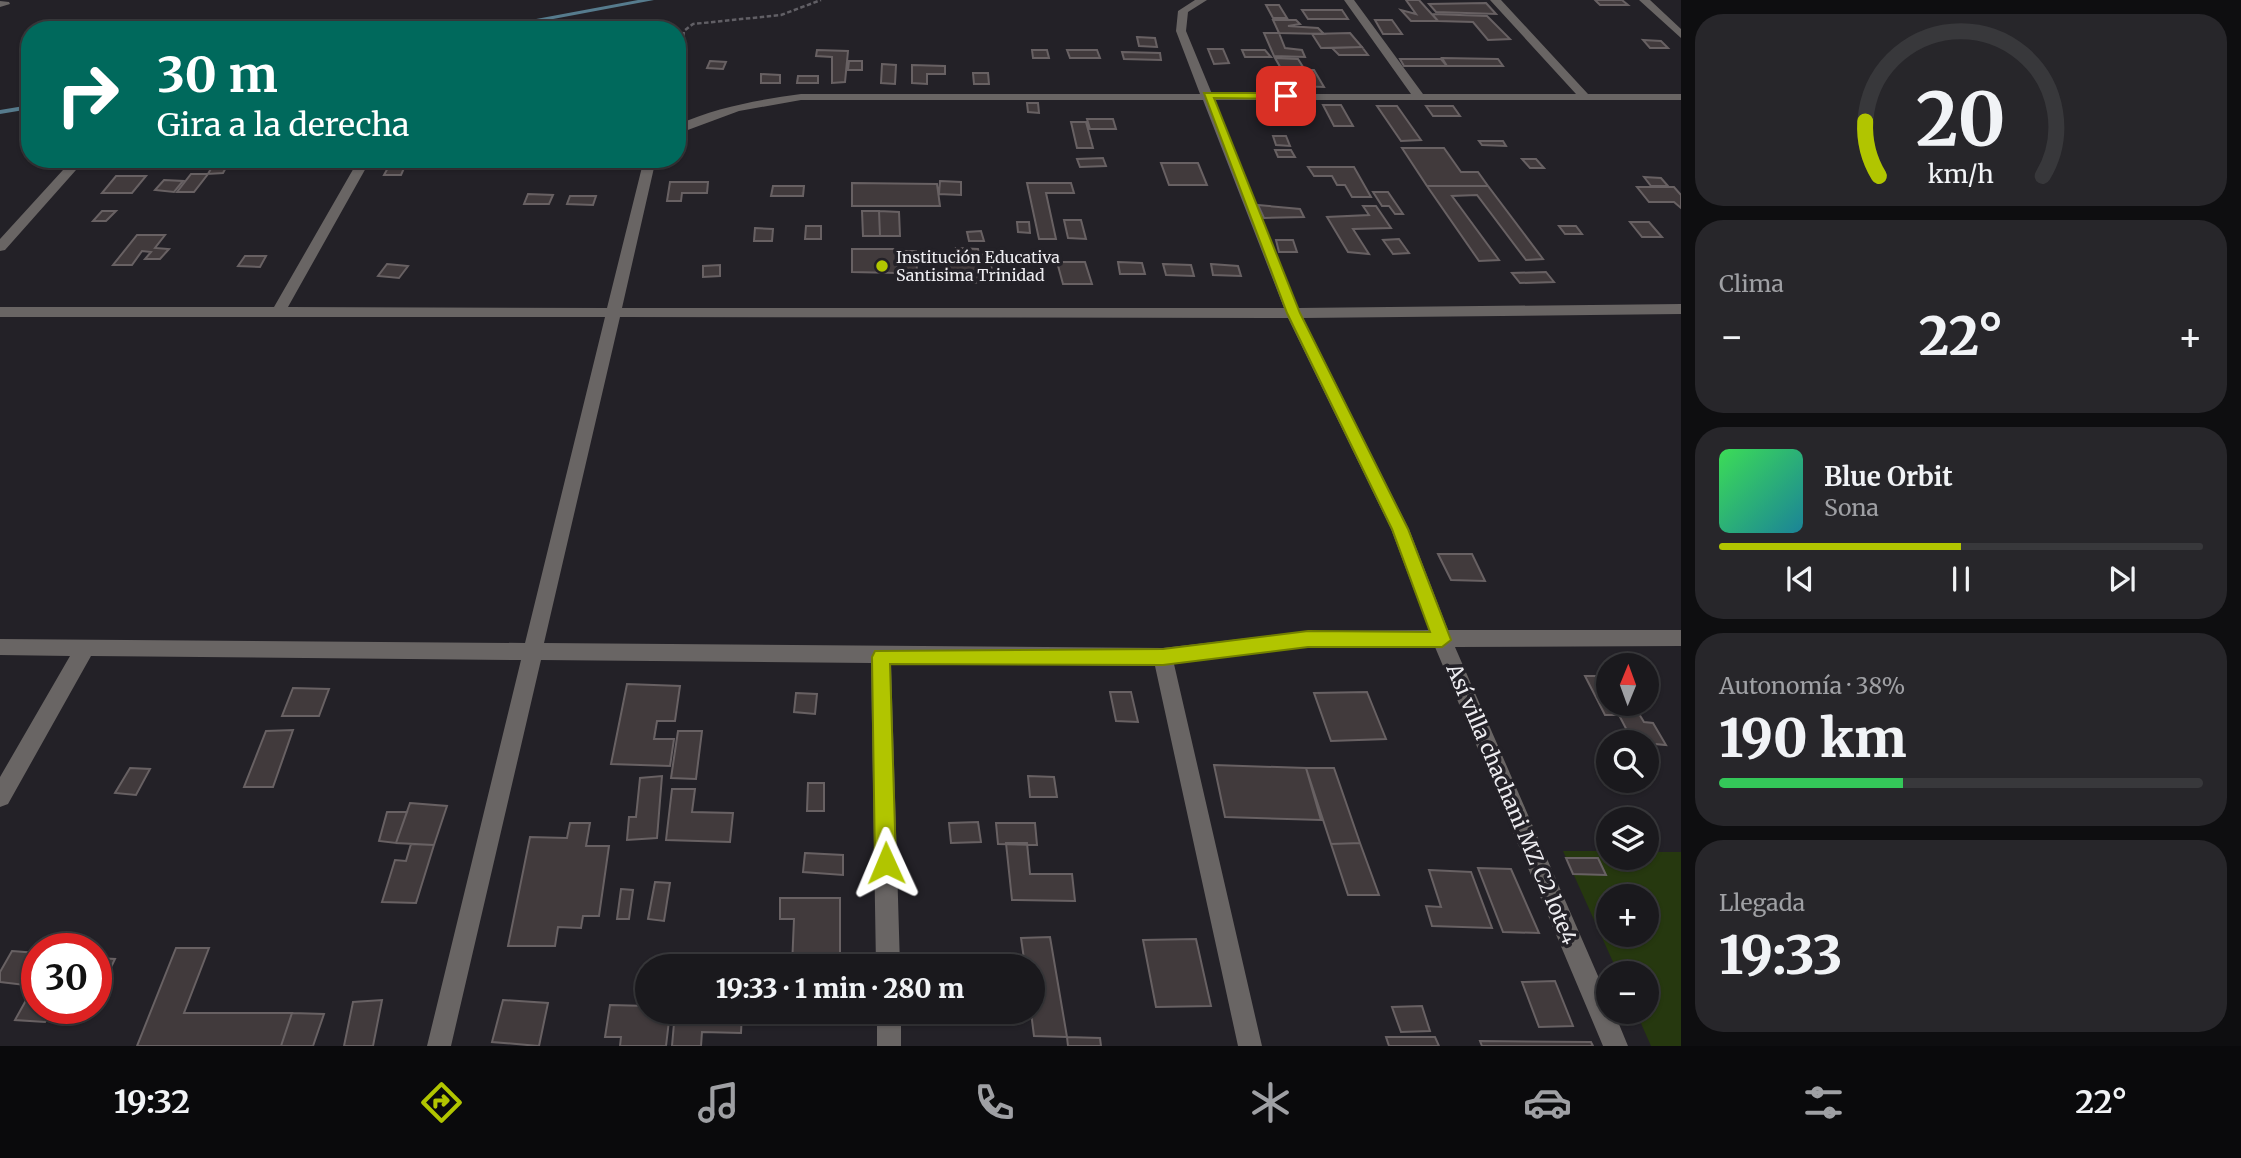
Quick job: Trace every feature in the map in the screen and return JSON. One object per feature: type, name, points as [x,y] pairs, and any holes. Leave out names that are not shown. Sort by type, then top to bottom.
[{"type":"street","name":"Así villa chachani MZ C2 lote4","points":[[1202,0],[1183,11],[1181,32],[1293,313],[1400,529],[1442,640],[1616,1046]]},
{"type":"street","points":[[1349,0],[1419,96]]},
{"type":"street","points":[[1495,0],[1584,97]]},
{"type":"street","points":[[1644,0],[1681,35]]},
{"type":"street","points":[[686,126],[705,116],[749,104],[801,97],[1681,97]]},
{"type":"street","points":[[0,247],[72,168]]},
{"type":"street","points":[[279,311],[360,168]]},
{"type":"street","points":[[439,1046],[648,168]]},
{"type":"street","points":[[0,312],[1293,313],[1681,309]]},
{"type":"street","points":[[0,647],[532,650],[881,657],[1163,657],[1308,639],[1681,638]]},
{"type":"street","points":[[0,797],[85,648]]},
{"type":"street","points":[[881,657],[888,954]]},
{"type":"street","points":[[1163,657],[1250,1046]]},
{"type":"street","points":[[889,1024],[889,1046]]},
{"type":"path","points":[[686,29],[693,24],[781,15],[821,0]]},
{"type":"green space","points":[[1563,851],[1596,851],[1596,870],[1659,870],[1659,852],[1681,852],[1681,1046],[1651,1046],[1641,1024],[1659,1024],[1659,961],[1613,961],[1606,947],[1659,947],[1659,884],[1596,884],[1596,924]]},
{"type":"building","points":[[1406,0],[1419,0],[1438,21],[1411,21],[1401,10],[1416,14]]},
{"type":"building","points":[[1595,0],[1622,0],[1628,5],[1600,5]]},
{"type":"building","points":[[1486,3],[1496,14],[1436,12],[1429,4]]},
{"type":"building","points":[[1266,5],[1279,5],[1287,18],[1273,18]]},
{"type":"building","points":[[1302,10],[1342,10],[1348,19],[1308,19]]},
{"type":"building","points":[[1432,14],[1487,16],[1510,39],[1488,40],[1473,22],[1438,21]]},
{"type":"building","points":[[1273,20],[1296,20],[1300,24],[1288,26],[1318,28],[1324,34],[1279,33]]},
{"type":"building","points":[[1375,20],[1392,20],[1402,34],[1383,34]]},
{"type":"building","points":[[1264,33],[1279,33],[1285,48],[1302,50],[1305,57],[1274,56]]},
{"type":"building","points":[[1350,33],[1362,47],[1321,48],[1312,34]]},
{"type":"building","points":[[1137,37],[1155,38],[1157,47],[1139,46]]},
{"type":"building","points":[[1643,40],[1661,41],[1668,48],[1650,48]]},
{"type":"building","points":[[1362,47],[1368,55],[1339,55],[1332,48]]},
{"type":"building","points":[[1208,49],[1223,49],[1229,63],[1214,64]]},
{"type":"building","points":[[817,50],[848,51],[845,82],[832,83],[832,57],[816,56]]},
{"type":"building","points":[[1032,50],[1047,50],[1049,58],[1033,58]]},
{"type":"building","points":[[1067,50],[1097,50],[1100,58],[1070,58]]},
{"type":"building","points":[[1242,50],[1265,50],[1271,57],[1245,57]]},
{"type":"building","points":[[1122,52],[1160,53],[1161,60],[1124,59]]},
{"type":"building","points":[[1275,58],[1298,59],[1305,70],[1314,70],[1324,87],[1291,86]]},
{"type":"building","points":[[1442,58],[1498,59],[1503,66],[1447,66]]},
{"type":"building","points":[[1400,59],[1441,59],[1447,66],[1404,66]]},
{"type":"building","points":[[710,61],[726,62],[723,69],[707,68]]},
{"type":"building","points":[[849,61],[862,61],[862,70],[848,70]]},
{"type":"building","points":[[882,64],[896,65],[895,84],[881,83]]},
{"type":"building","points":[[912,65],[945,66],[945,74],[927,74],[927,84],[912,83]]},
{"type":"building","points":[[973,73],[988,73],[989,84],[974,84]]},
{"type":"building","points":[[761,74],[780,75],[780,83],[761,83]]},
{"type":"building","points":[[798,76],[818,76],[818,83],[797,83]]},
{"type":"building","points":[[1027,103],[1038,103],[1039,113],[1028,112]]},
{"type":"building","points":[[1323,105],[1341,105],[1353,126],[1334,126]]},
{"type":"building","points":[[1377,106],[1397,106],[1421,140],[1401,141]]},
{"type":"building","points":[[1426,106],[1453,106],[1460,116],[1433,116]]},
{"type":"building","points":[[1087,119],[1113,119],[1116,129],[1090,129]]},
{"type":"building","points":[[1071,122],[1086,122],[1093,148],[1077,148]]},
{"type":"building","points":[[1273,136],[1286,136],[1290,146],[1276,145]]},
{"type":"building","points":[[1479,141],[1503,141],[1506,146],[1482,145]]},
{"type":"building","points":[[1402,148],[1444,148],[1461,172],[1478,172],[1488,186],[1427,186]]},
{"type":"building","points":[[1275,150],[1291,150],[1295,157],[1278,157]]},
{"type":"building","points":[[1103,158],[1106,166],[1080,167],[1077,159]]},
{"type":"building","points":[[1522,159],[1536,159],[1544,168],[1530,168]]},
{"type":"building","points":[[1161,163],[1198,163],[1207,185],[1169,185]]},
{"type":"building","points":[[1308,167],[1354,167],[1371,197],[1352,197],[1345,185],[1337,185],[1332,176],[1314,176]]},
{"type":"building","points":[[211,168],[226,168],[223,173],[208,174]]},
{"type":"building","points":[[388,168],[404,168],[401,175],[384,175]]},
{"type":"building","points":[[191,174],[208,174],[194,192],[177,192]]},
{"type":"building","points":[[116,176],[146,176],[132,193],[102,193]]},
{"type":"building","points":[[1644,177],[1661,178],[1668,186],[1651,186]]},
{"type":"building","points":[[164,180],[183,181],[174,192],[155,190]]},
{"type":"building","points":[[940,181],[961,182],[961,195],[939,194]]},
{"type":"building","points":[[670,182],[708,182],[707,193],[682,193],[681,201],[667,201]]},
{"type":"building","points":[[852,183],[937,184],[940,206],[852,206]]},
{"type":"building","points":[[1027,183],[1071,183],[1074,193],[1046,193],[1056,239],[1039,239]]},
{"type":"building","points":[[773,186],[804,186],[803,196],[771,196]]},
{"type":"building","points":[[1427,186],[1488,186],[1543,259],[1526,260],[1477,195],[1452,196],[1499,260],[1479,261]]},
{"type":"building","points":[[1637,187],[1674,187],[1681,195],[1681,208],[1674,202],[1649,202]]},
{"type":"building","points":[[1373,192],[1388,192],[1403,214],[1395,214],[1389,206],[1382,206]]},
{"type":"building","points":[[528,194],[553,195],[549,204],[524,204]]},
{"type":"building","points":[[570,196],[596,196],[593,205],[567,204]]},
{"type":"building","points":[[1258,205],[1300,209],[1304,217],[1264,218]]},
{"type":"building","points":[[1363,206],[1376,206],[1391,228],[1353,229],[1369,254],[1348,252],[1327,217],[1369,215]]},
{"type":"building","points":[[102,211],[116,211],[106,221],[93,221]]},
{"type":"building","points":[[862,211],[879,211],[880,236],[863,236]]},
{"type":"building","points":[[879,211],[899,212],[900,236],[880,236]]},
{"type":"building","points":[[1064,220],[1081,220],[1086,239],[1068,238]]},
{"type":"building","points":[[1017,222],[1029,222],[1030,233],[1018,232]]},
{"type":"building","points":[[1630,222],[1649,222],[1662,237],[1642,237]]},
{"type":"building","points":[[806,226],[821,226],[821,239],[805,239]]},
{"type":"building","points":[[1559,226],[1576,226],[1582,234],[1565,234]]},
{"type":"building","points":[[755,228],[773,229],[772,241],[754,241]]},
{"type":"building","points":[[981,231],[984,241],[969,241],[967,232]]},
{"type":"building","points":[[137,235],[165,235],[155,248],[169,249],[160,259],[145,259],[151,252],[142,251],[132,265],[113,265]]},
{"type":"building","points":[[1399,239],[1409,253],[1393,254],[1383,240]]},
{"type":"building","points":[[1276,240],[1293,240],[1297,252],[1279,252]]},
{"type":"building","points":[[956,248],[978,249],[979,254],[990,254],[993,283],[948,282],[945,253],[957,253]]},
{"type":"building","points":[[852,249],[896,249],[897,273],[852,272]]},
{"type":"building","points":[[901,251],[916,251],[917,273],[903,273]]},
{"type":"building","points":[[245,256],[266,256],[260,267],[238,266]]},
{"type":"building","points":[[1057,262],[1085,262],[1092,284],[1063,284]]},
{"type":"building","points":[[1118,262],[1142,263],[1145,274],[1120,274]]},
{"type":"building","points":[[387,264],[408,266],[399,278],[378,276]]},
{"type":"building","points":[[1163,264],[1191,265],[1194,276],[1166,275]]},
{"type":"building","points":[[1211,264],[1238,266],[1241,276],[1213,275]]},
{"type":"building","points":[[720,265],[720,276],[703,277],[703,266]]},
{"type":"building","points":[[1546,272],[1554,282],[1520,283],[1512,273]]},
{"type":"building","points":[[1438,554],[1472,554],[1485,581],[1451,580]]},
{"type":"building","points":[[1585,676],[1596,676],[1596,697]]},
{"type":"building","points":[[627,684],[680,686],[675,721],[657,721],[654,739],[674,739],[670,766],[611,764]]},
{"type":"building","points":[[293,688],[329,689],[319,716],[282,716]]},
{"type":"building","points":[[1110,692],[1131,692],[1138,722],[1116,721]]},
{"type":"building","points":[[1367,692],[1386,739],[1331,741],[1314,693]]},
{"type":"building","points":[[796,693],[817,694],[815,714],[794,712]]},
{"type":"building","points":[[1620,716],[1640,716],[1644,722],[1653,723],[1657,730],[1627,730]]},
{"type":"building","points":[[293,730],[273,787],[244,787],[266,731]]},
{"type":"building","points":[[678,731],[702,731],[696,779],[671,778]]},
{"type":"building","points":[[1659,733],[1666,745],[1659,744]]},
{"type":"building","points":[[1214,765],[1306,768],[1321,820],[1225,817]]},
{"type":"building","points":[[130,768],[150,769],[136,795],[115,793]]},
{"type":"building","points":[[1306,768],[1334,768],[1360,843],[1331,844]]},
{"type":"building","points":[[662,776],[657,838],[627,840],[629,817],[636,817],[640,778]]},
{"type":"building","points":[[1028,776],[1054,777],[1057,797],[1030,797]]},
{"type":"building","points":[[808,783],[824,783],[824,811],[807,811]]},
{"type":"building","points":[[672,789],[695,789],[692,812],[733,813],[730,842],[666,840]]},
{"type":"building","points":[[410,803],[447,806],[434,845],[396,843]]},
{"type":"building","points":[[387,812],[407,812],[396,843],[379,841]]},
{"type":"building","points":[[978,822],[981,842],[951,843],[949,823]]},
{"type":"building","points":[[570,823],[590,823],[586,846],[609,846],[599,916],[583,916],[581,928],[558,927],[555,946],[508,946],[530,837],[567,838]]},
{"type":"building","points":[[996,823],[1035,823],[1037,845],[998,844]]},
{"type":"building","points":[[1006,843],[1027,843],[1030,874],[1072,874],[1075,901],[1012,900]]},
{"type":"building","points":[[1360,843],[1379,895],[1348,895],[1331,844]]},
{"type":"building","points":[[411,844],[434,845],[416,903],[382,902],[395,860],[406,861]]},
{"type":"building","points":[[805,853],[843,855],[843,875],[803,872]]},
{"type":"building","points":[[1566,858],[1596,858],[1596,870],[1604,870],[1606,875],[1573,874]]},
{"type":"building","points":[[1478,868],[1511,869],[1539,933],[1503,932]]},
{"type":"building","points":[[1429,870],[1471,872],[1492,928],[1432,926],[1426,906],[1441,907]]},
{"type":"building","points":[[655,882],[670,883],[664,921],[648,919]]},
{"type":"building","points":[[621,889],[633,890],[629,919],[617,919]]},
{"type":"building","points":[[780,898],[840,898],[840,954],[793,954],[794,919],[780,919]]},
{"type":"building","points":[[1050,937],[1067,1037],[1034,1036],[1032,1024],[1045,1024],[1045,954],[1023,954],[1021,938]]},
{"type":"building","points":[[1196,939],[1211,1006],[1156,1007],[1143,940]]},
{"type":"building","points":[[176,948],[209,948],[184,1013],[292,1013],[281,1046],[137,1046]]},
{"type":"building","points":[[12,951],[21,952],[21,984],[0,982],[0,972]]},
{"type":"building","points":[[1555,981],[1573,1026],[1539,1027],[1522,982]]},
{"type":"building","points":[[382,1000],[373,1046],[344,1046],[353,1002]]},
{"type":"building","points":[[503,1000],[548,1003],[539,1046],[492,1042]]},
{"type":"building","points":[[610,1005],[635,1006],[635,1024],[669,1024],[666,1046],[620,1046],[621,1037],[605,1037]]},
{"type":"building","points":[[1422,1006],[1430,1031],[1401,1032],[1392,1007]]},
{"type":"building","points":[[21,1009],[21,1020],[15,1020]]},
{"type":"building","points":[[292,1013],[324,1014],[313,1046],[281,1046]]},
{"type":"building","points":[[674,1024],[741,1024],[741,1033],[702,1032],[701,1046],[672,1046]]},
{"type":"building","points":[[1067,1037],[1100,1038],[1101,1046],[1068,1046]]},
{"type":"building","points":[[1386,1037],[1435,1037],[1439,1046],[1389,1046]]},
{"type":"building","points":[[1480,1041],[1591,1042],[1593,1046],[1482,1046]]},
{"type":"waterway","points":[[531,21],[650,0]]},
{"type":"waterway","points":[[0,112],[21,108]]},
{"type":"place","name":"Institución Educativa Santisima Trinidad","points":[[882,266]]},
{"type":"route","points":[[886,863],[881,657],[1163,657],[1308,639],[1442,640],[1400,529],[1293,313],[1207,95],[1286,96]]}]
